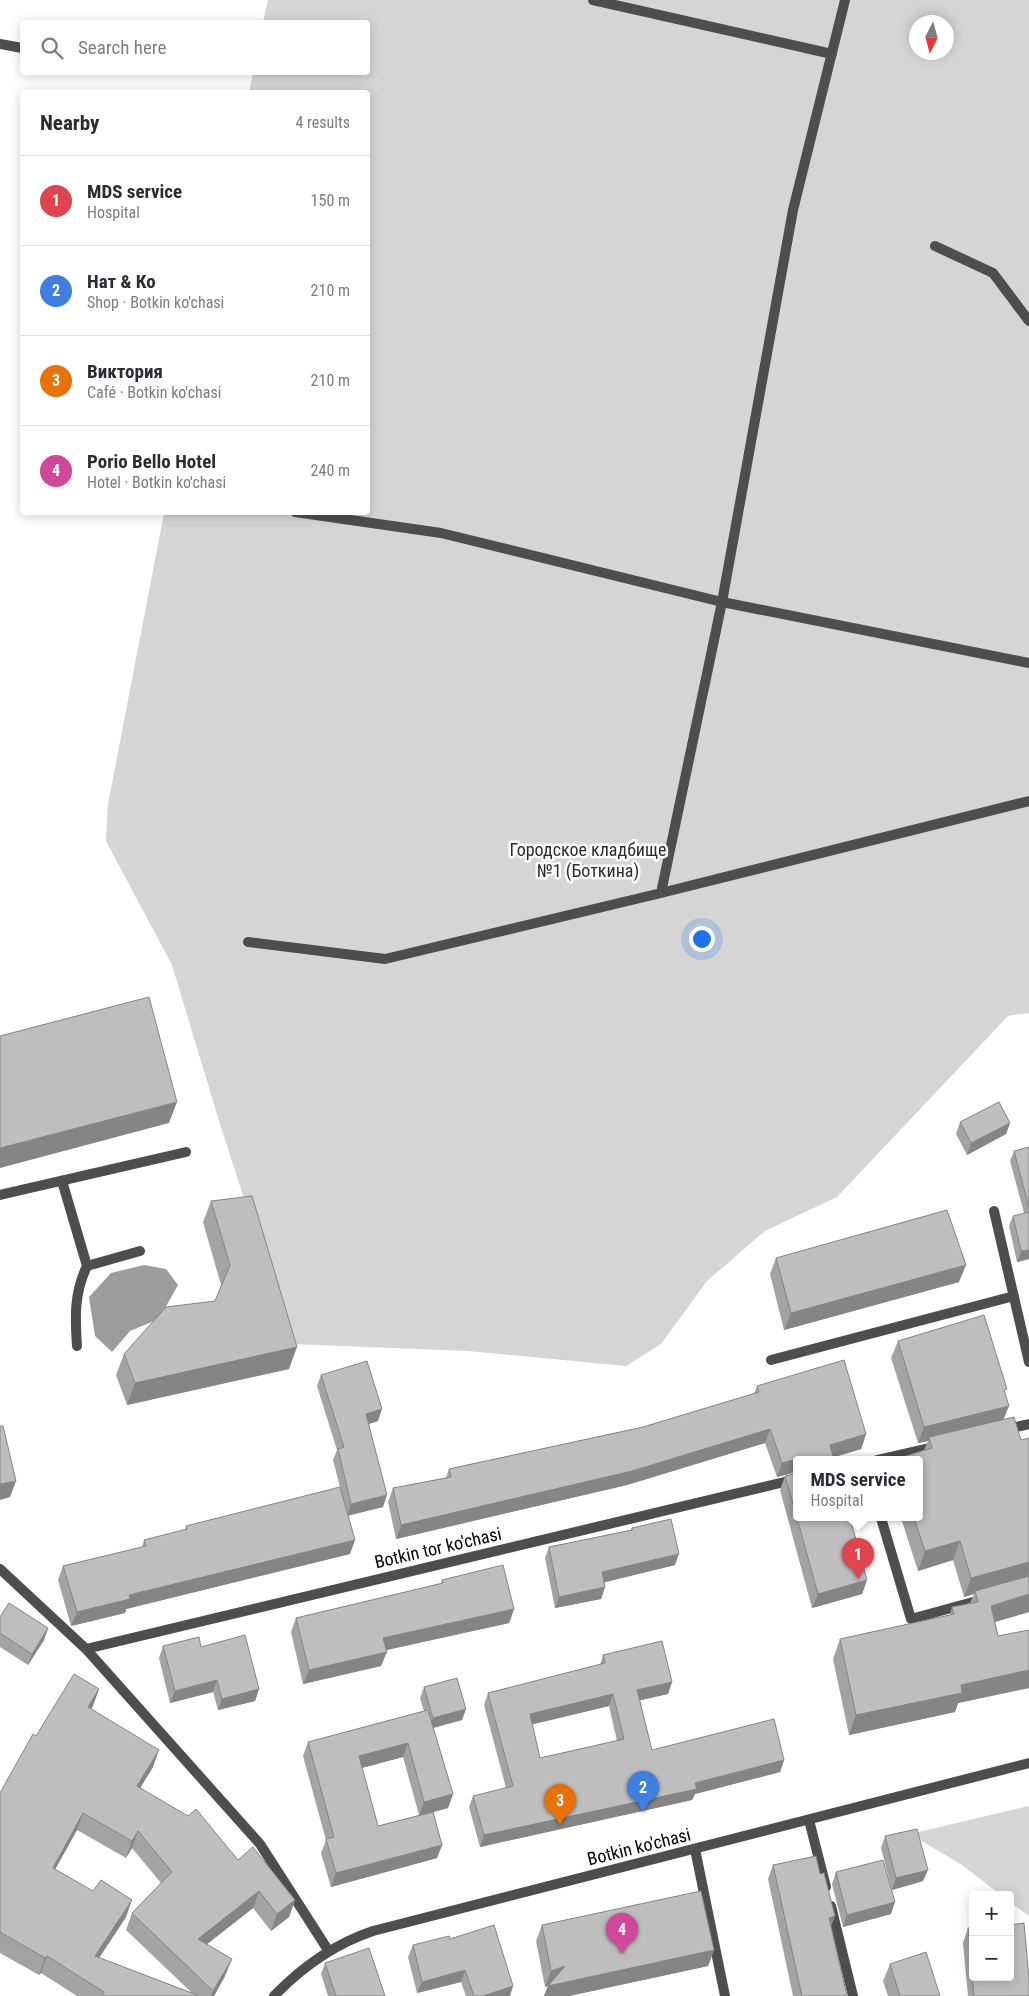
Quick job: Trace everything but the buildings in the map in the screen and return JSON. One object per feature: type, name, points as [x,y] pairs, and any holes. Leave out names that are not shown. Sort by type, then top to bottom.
[{"type":"street","points":[[593,0],[832,54]]},
{"type":"street","points":[[661,893],[722,602],[793,210],[845,0]]},
{"type":"street","points":[[0,44],[20,48]]},
{"type":"street","points":[[935,246],[993,273],[1029,321]]},
{"type":"street","points":[[315,515],[441,534],[722,602],[1029,663]]},
{"type":"street","points":[[248,942],[385,959],[661,893],[1029,801]]},
{"type":"street","points":[[0,1195],[186,1152]]},
{"type":"street","points":[[62,1181],[87,1266],[80,1280],[76,1300],[77,1346]]},
{"type":"street","points":[[994,1211],[1029,1362]]},
{"type":"street","points":[[87,1266],[140,1251]]},
{"type":"street","points":[[771,1360],[1014,1296]]},
{"type":"street","points":[[991,1433],[1029,1424]]},
{"type":"street","points":[[894,1456],[953,1442]]},
{"type":"street","name":"Botkin tor ko'chasi","points":[[86,1649],[793,1480]]},
{"type":"street","points":[[882,1521],[911,1619],[993,1596]]},
{"type":"street","points":[[0,1570],[86,1649],[260,1844],[328,1950]]},
{"type":"street","name":"Botkin ko'chasi","points":[[274,1996],[303,1969],[328,1950],[351,1938],[373,1931],[1029,1763]]},
{"type":"street","points":[[809,1820],[853,1996]]},
{"type":"street","points":[[696,1849],[726,1996]]},
{"type":"green space","name":"Городское кладбище №1 (Боткина)","points":[[268,0],[1029,0],[1029,1013],[1008,1016],[837,1197],[765,1231],[707,1281],[661,1344],[626,1366],[468,1351],[291,1344],[219,1121],[172,965],[106,841],[108,804],[164,515],[370,515],[370,90],[249,90],[253,75],[370,75],[370,20],[263,20]]},
{"type":"green space","points":[[1029,1806],[1029,1916],[1014,1905],[1014,1891],[996,1891],[962,1865],[910,1834]]},
{"type":"shaded area","points":[[144,1265],[166,1269],[178,1285],[159,1319],[130,1331],[112,1352],[95,1336],[89,1297],[111,1273]]},
{"type":"place","name":"MDS service","points":[[858,1579]]},
{"type":"place","name":"Нат & Ко","points":[[643,1812]]},
{"type":"place","name":"Виктория","points":[[560,1825]]},
{"type":"place","name":"Porio Bello Hotel","points":[[622,1954]]}]
